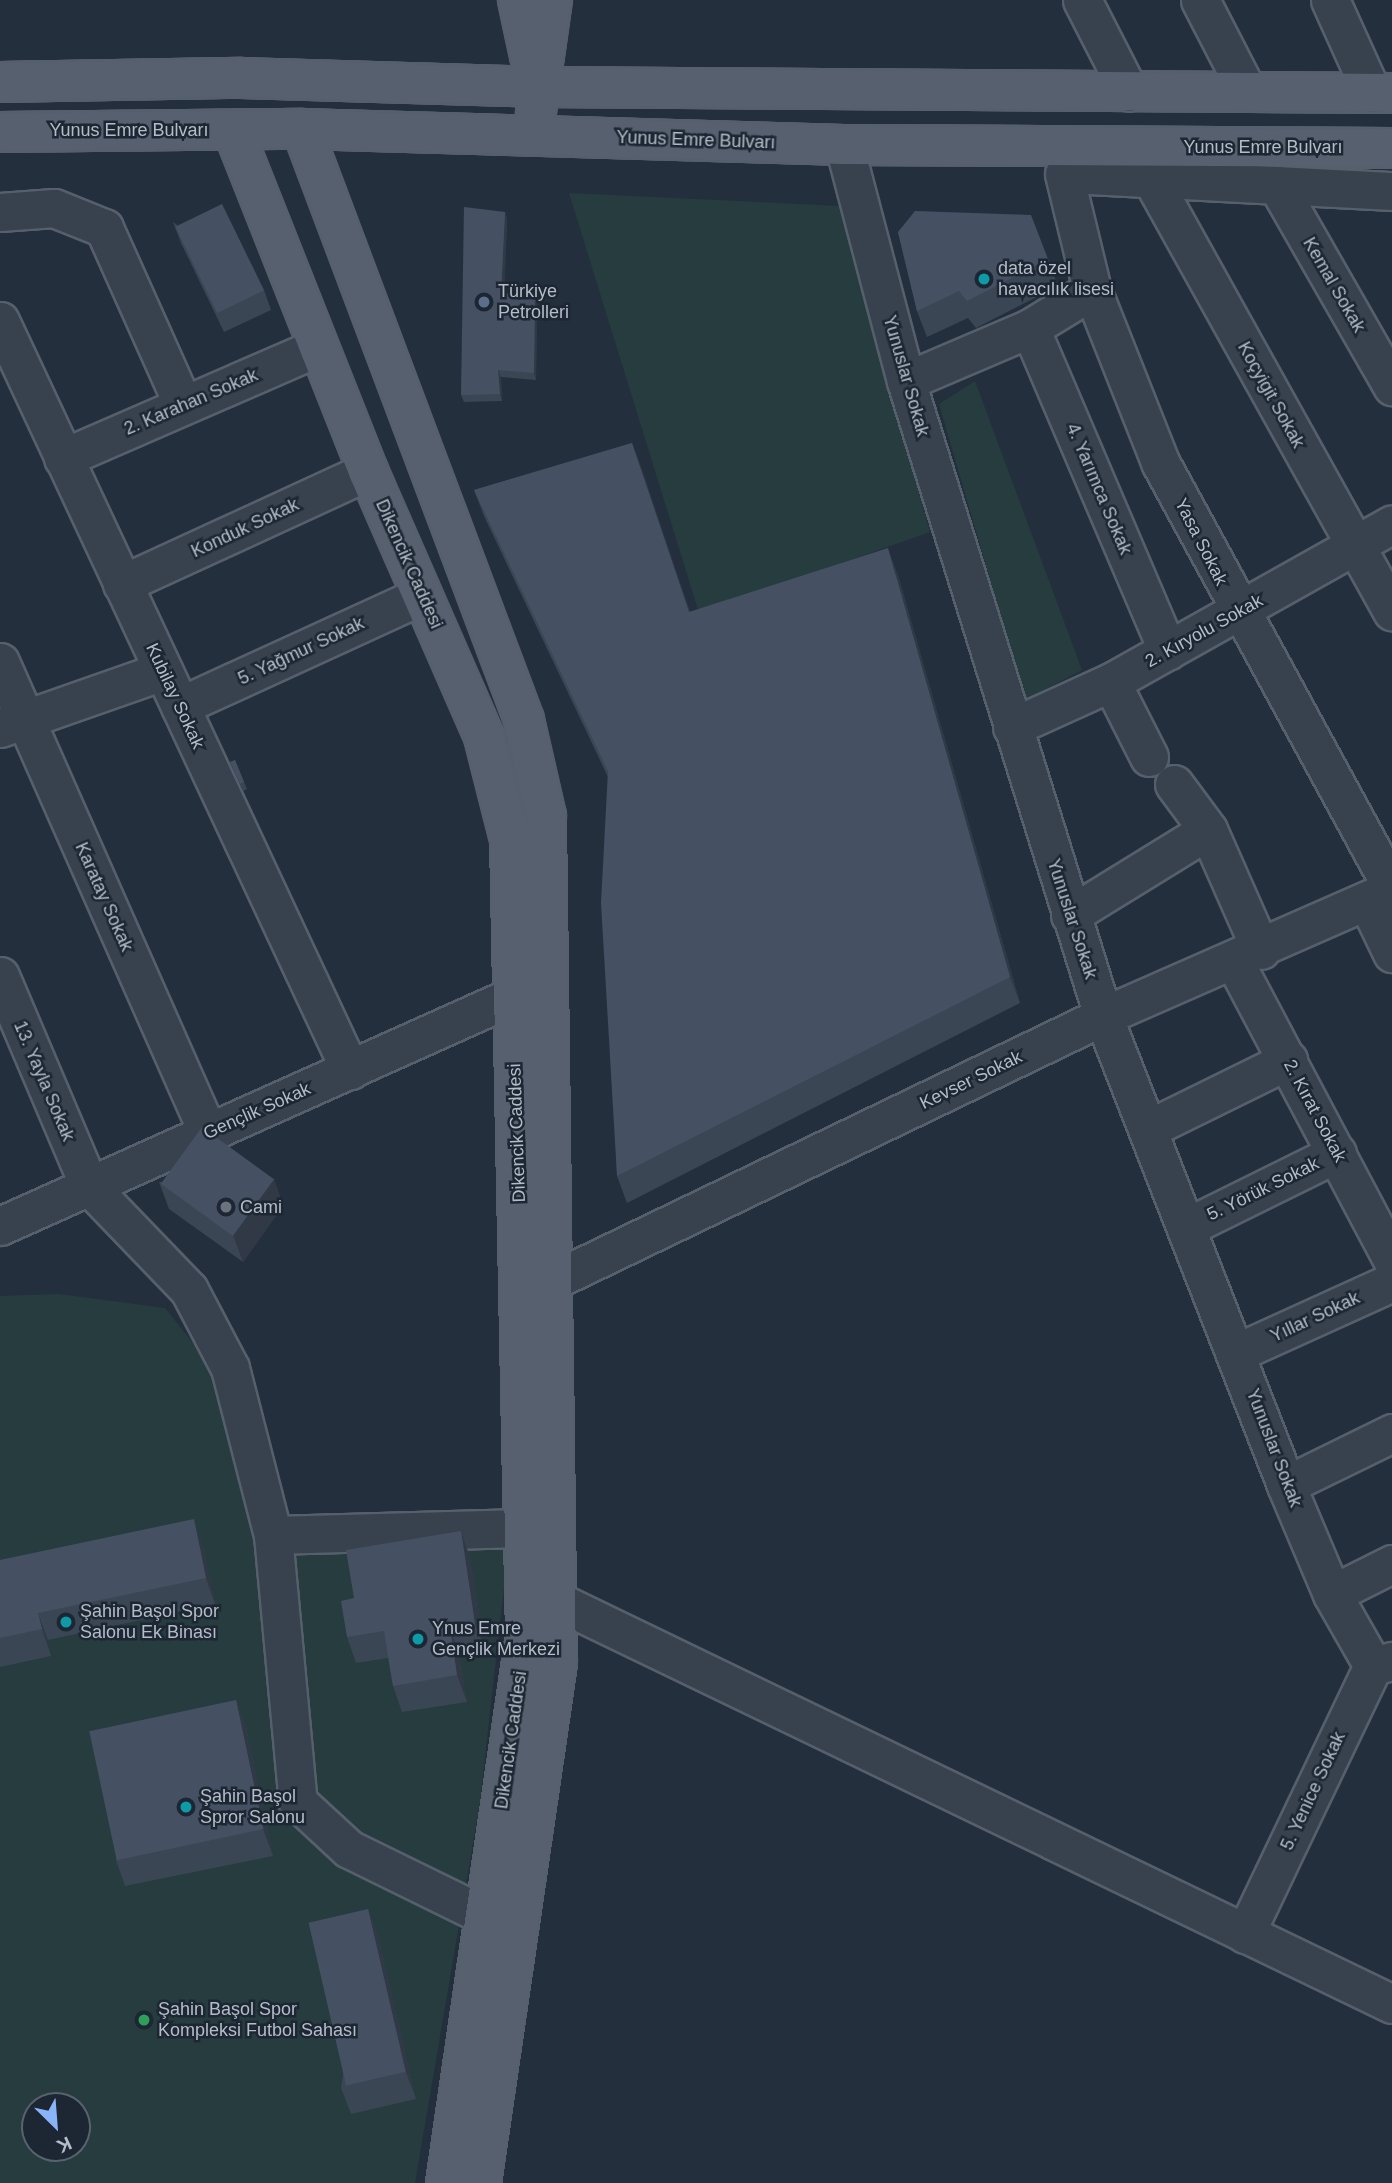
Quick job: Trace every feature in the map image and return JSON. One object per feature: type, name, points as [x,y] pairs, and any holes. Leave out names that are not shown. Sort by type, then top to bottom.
[{"type":"main road","points":[[518,0],[537,87]]},
{"type":"main road","points":[[536,135],[537,87],[552,0]]},
{"type":"main road","points":[[0,82],[241,78],[537,87],[1382,93]]},
{"type":"main road","name":"Yunus Emre Bulvarı","points":[[0,131],[302,129],[844,145],[1392,148]]},
{"type":"main road","name":"Dikencik Caddesi","points":[[302,129],[539,772],[546,816],[559,1602],[557,1663],[481,2183]]},
{"type":"main road","name":"Dikencik Caddesi","points":[[233,130],[368,471],[499,780],[510,840],[529,1528],[527,1634],[446,2183]]},
{"type":"street","points":[[1082,0],[1129,92]]},
{"type":"street","points":[[1200,0],[1247,91]]},
{"type":"street","points":[[1330,0],[1382,93]]},
{"type":"street","name":"Yunuslar Sokak","points":[[844,145],[906,381],[1103,1016],[1189,1226],[1286,1486],[1332,1594],[1382,1663]]},
{"type":"street","name":"Yasa Sokak","points":[[1151,178],[1064,174],[1091,290],[1160,463],[1237,613],[1321,750],[1383,893],[1392,953]]},
{"type":"street","points":[[1151,178],[1392,191]]},
{"type":"street","name":"Koçyigit Sokak","points":[[1151,178],[1392,611]]},
{"type":"street","name":"Kemal Sokak","points":[[1277,185],[1392,386]]},
{"type":"street","points":[[0,212],[54,208],[104,228],[183,405]]},
{"type":"street","points":[[906,381],[1030,328],[1091,290]]},
{"type":"street","name":"Kubilay Sokak","points":[[0,321],[350,1070]]},
{"type":"street","name":"4. Yarımca Sokak","points":[[1030,328],[1168,651]]},
{"type":"street","name":"2. Karahan Sokak","points":[[63,458],[318,347]]},
{"type":"street","name":"Konduk Sokak","points":[[122,584],[368,471]]},
{"type":"street","name":"2. Kıryolu Sokak","points":[[1012,727],[1168,651],[1392,524]]},
{"type":"street","name":"5. Yağmur Sokak","points":[[180,706],[422,595]]},
{"type":"street","name":"Karatay Sokak","points":[[0,662],[13,724],[208,1133]]},
{"type":"street","points":[[13,724],[163,671]]},
{"type":"street","points":[[1111,681],[1149,757]]},
{"type":"street","name":"2. Kırat Sokak","points":[[1174,784],[1208,830],[1248,956],[1288,1060],[1392,1260]]},
{"type":"street","points":[[1070,915],[1208,830]]},
{"type":"street","name":"Kevser Sokak","points":[[554,1280],[1103,1016],[1248,956],[1383,893]]},
{"type":"street","name":"13. Yayla Sokak","points":[[0,976],[89,1186]]},
{"type":"street","name":"Gençlik Sokak","points":[[0,1226],[513,996]]},
{"type":"street","points":[[1150,1128],[1288,1060]]},
{"type":"street","name":"5. Yörük Sokak","points":[[1189,1226],[1337,1153]]},
{"type":"street","points":[[89,1186],[189,1290],[230,1368],[273,1535],[298,1802],[349,1849],[486,1916]]},
{"type":"street","name":"Yıllar Sokak","points":[[1238,1352],[1392,1282]]},
{"type":"street","points":[[1286,1486],[1392,1433]]},
{"type":"street","points":[[273,1535],[529,1528]]},
{"type":"street","points":[[1332,1594],[1392,1564]]},
{"type":"street","points":[[559,1602],[1392,2004]]},
{"type":"street","name":"5. Yenice Sokak","points":[[1245,1934],[1382,1663]]},
{"type":"green space","points":[[569,193],[840,206],[930,532],[699,613]]},
{"type":"green space","points":[[975,381],[1082,670],[1025,700],[939,404]]},
{"type":"green space","points":[[59,1294],[165,1308],[221,1378],[285,1538],[510,1534],[480,1802],[415,2183],[0,2183],[0,1296]]},
{"type":"building","points":[[222,204],[264,290],[217,313],[175,227]]},
{"type":"building","points":[[464,207],[505,212],[501,293],[535,295],[534,373],[498,370],[500,394],[461,395]]},
{"type":"building","points":[[915,211],[1031,215],[1048,259],[967,301],[959,291],[917,311],[898,232]]},
{"type":"building","points":[[632,443],[689,612],[888,548],[1010,977],[617,1176],[601,903],[608,771],[474,490]]},
{"type":"building","points":[[235,760],[244,782],[240,784],[230,762]]},
{"type":"building","points":[[202,1127],[274,1179],[233,1236],[161,1184]]},
{"type":"building","points":[[194,1519],[206,1578],[38,1613],[42,1629],[0,1638],[0,1560]]},
{"type":"building","name":"Ynus Emre Gençlik Merkezi","points":[[461,1531],[475,1624],[450,1628],[457,1675],[393,1686],[384,1631],[347,1637],[341,1601],[354,1598],[346,1550]]},
{"type":"building","name":"Şahin Başol Spror Salonu","points":[[236,1700],[263,1829],[117,1860],[89,1731]]},
{"type":"building","points":[[368,1909],[406,2072],[346,2085],[309,1923]]},
{"type":"place","name":"data özel havacılık lisesi","points":[[984,279]]},
{"type":"place","name":"Türkiye Petrolleri","points":[[484,302]]},
{"type":"place","name":"Cami","points":[[226,1207]]},
{"type":"place","name":"Şahin Başol Spor Salonu Ek Binası","points":[[66,1622]]},
{"type":"place","name":"Ynus Emre Gençlik Merkezi","points":[[418,1639]]},
{"type":"place","name":"Şahin Başol Spror Salonu","points":[[186,1807]]},
{"type":"place","name":"Şahin Başol Spor Kompleksi Futbol Sahası","points":[[144,2020]]}]
